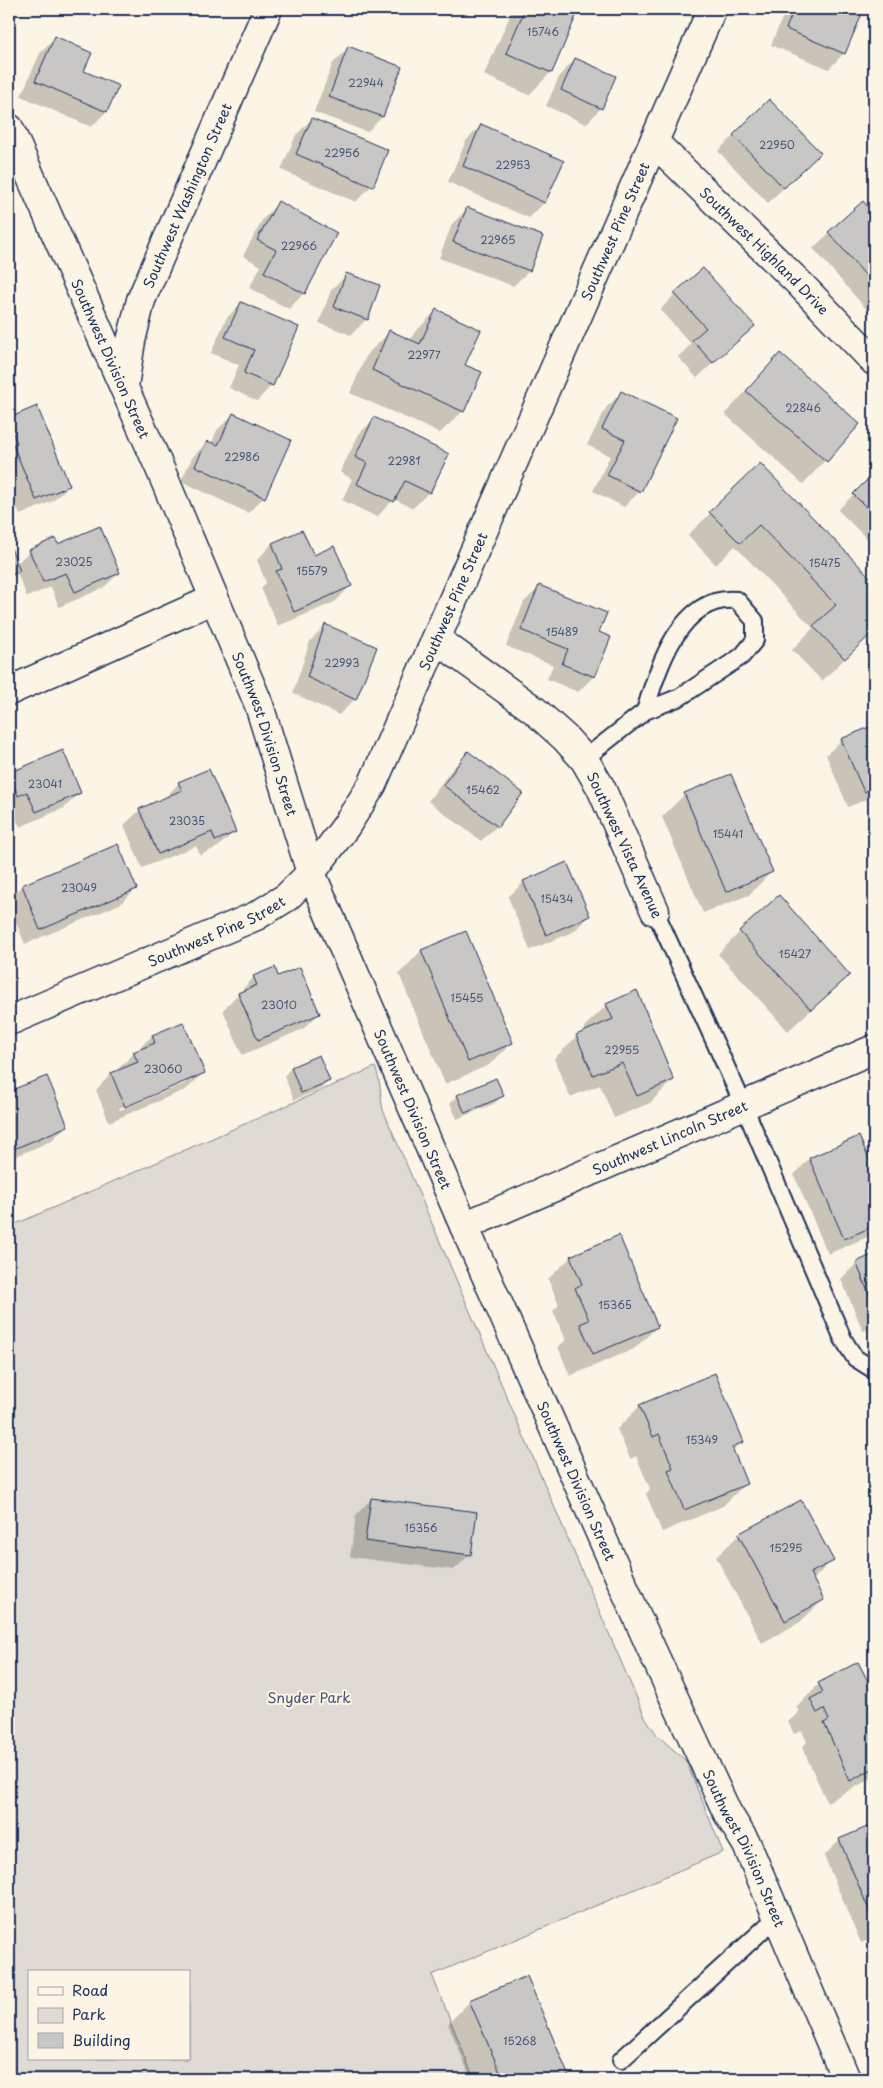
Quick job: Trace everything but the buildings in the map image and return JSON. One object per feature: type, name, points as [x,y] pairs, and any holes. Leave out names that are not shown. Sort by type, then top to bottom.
[{"type":"street","name":"Southwest Washington Street","points":[[124,386],[131,341],[141,300],[268,9]]},
{"type":"street","name":"Southwest Pine Street","points":[[9,1021],[256,916],[287,897],[311,873],[346,826],[372,785],[712,9]]},
{"type":"street","name":"Southwest Division Street","points":[[9,128],[124,386],[259,705],[311,873],[464,1226],[651,1648],[727,1812],[747,1845],[846,2079]]},
{"type":"street","name":"Southwest Highland Drive","points":[[654,142],[800,284],[874,361]]},
{"type":"street","points":[[9,691],[214,599]]},
{"type":"street","name":"Southwest Vista Avenue","points":[[436,638],[534,710],[565,738],[584,759],[601,788],[655,911]]},
{"type":"street","name":"Southwest Lincoln Street","points":[[464,1226],[874,1049]]},
{"type":"lane","points":[[584,759],[645,711],[680,697],[742,656],[755,640],[755,621],[737,600],[724,599],[707,604],[676,633],[655,678],[645,711]]},
{"type":"lane","name":"Southwest Vista Avenue","points":[[655,911],[744,1106],[843,1339],[855,1358],[874,1370]]},
{"type":"lane","points":[[621,2060],[778,1916]]},
{"type":"green space","name":"Snyder Park","points":[[375,1067],[383,1110],[645,1717],[657,1735],[686,1761],[723,1852],[432,1975],[474,2079],[9,2079],[9,1227]]}]
